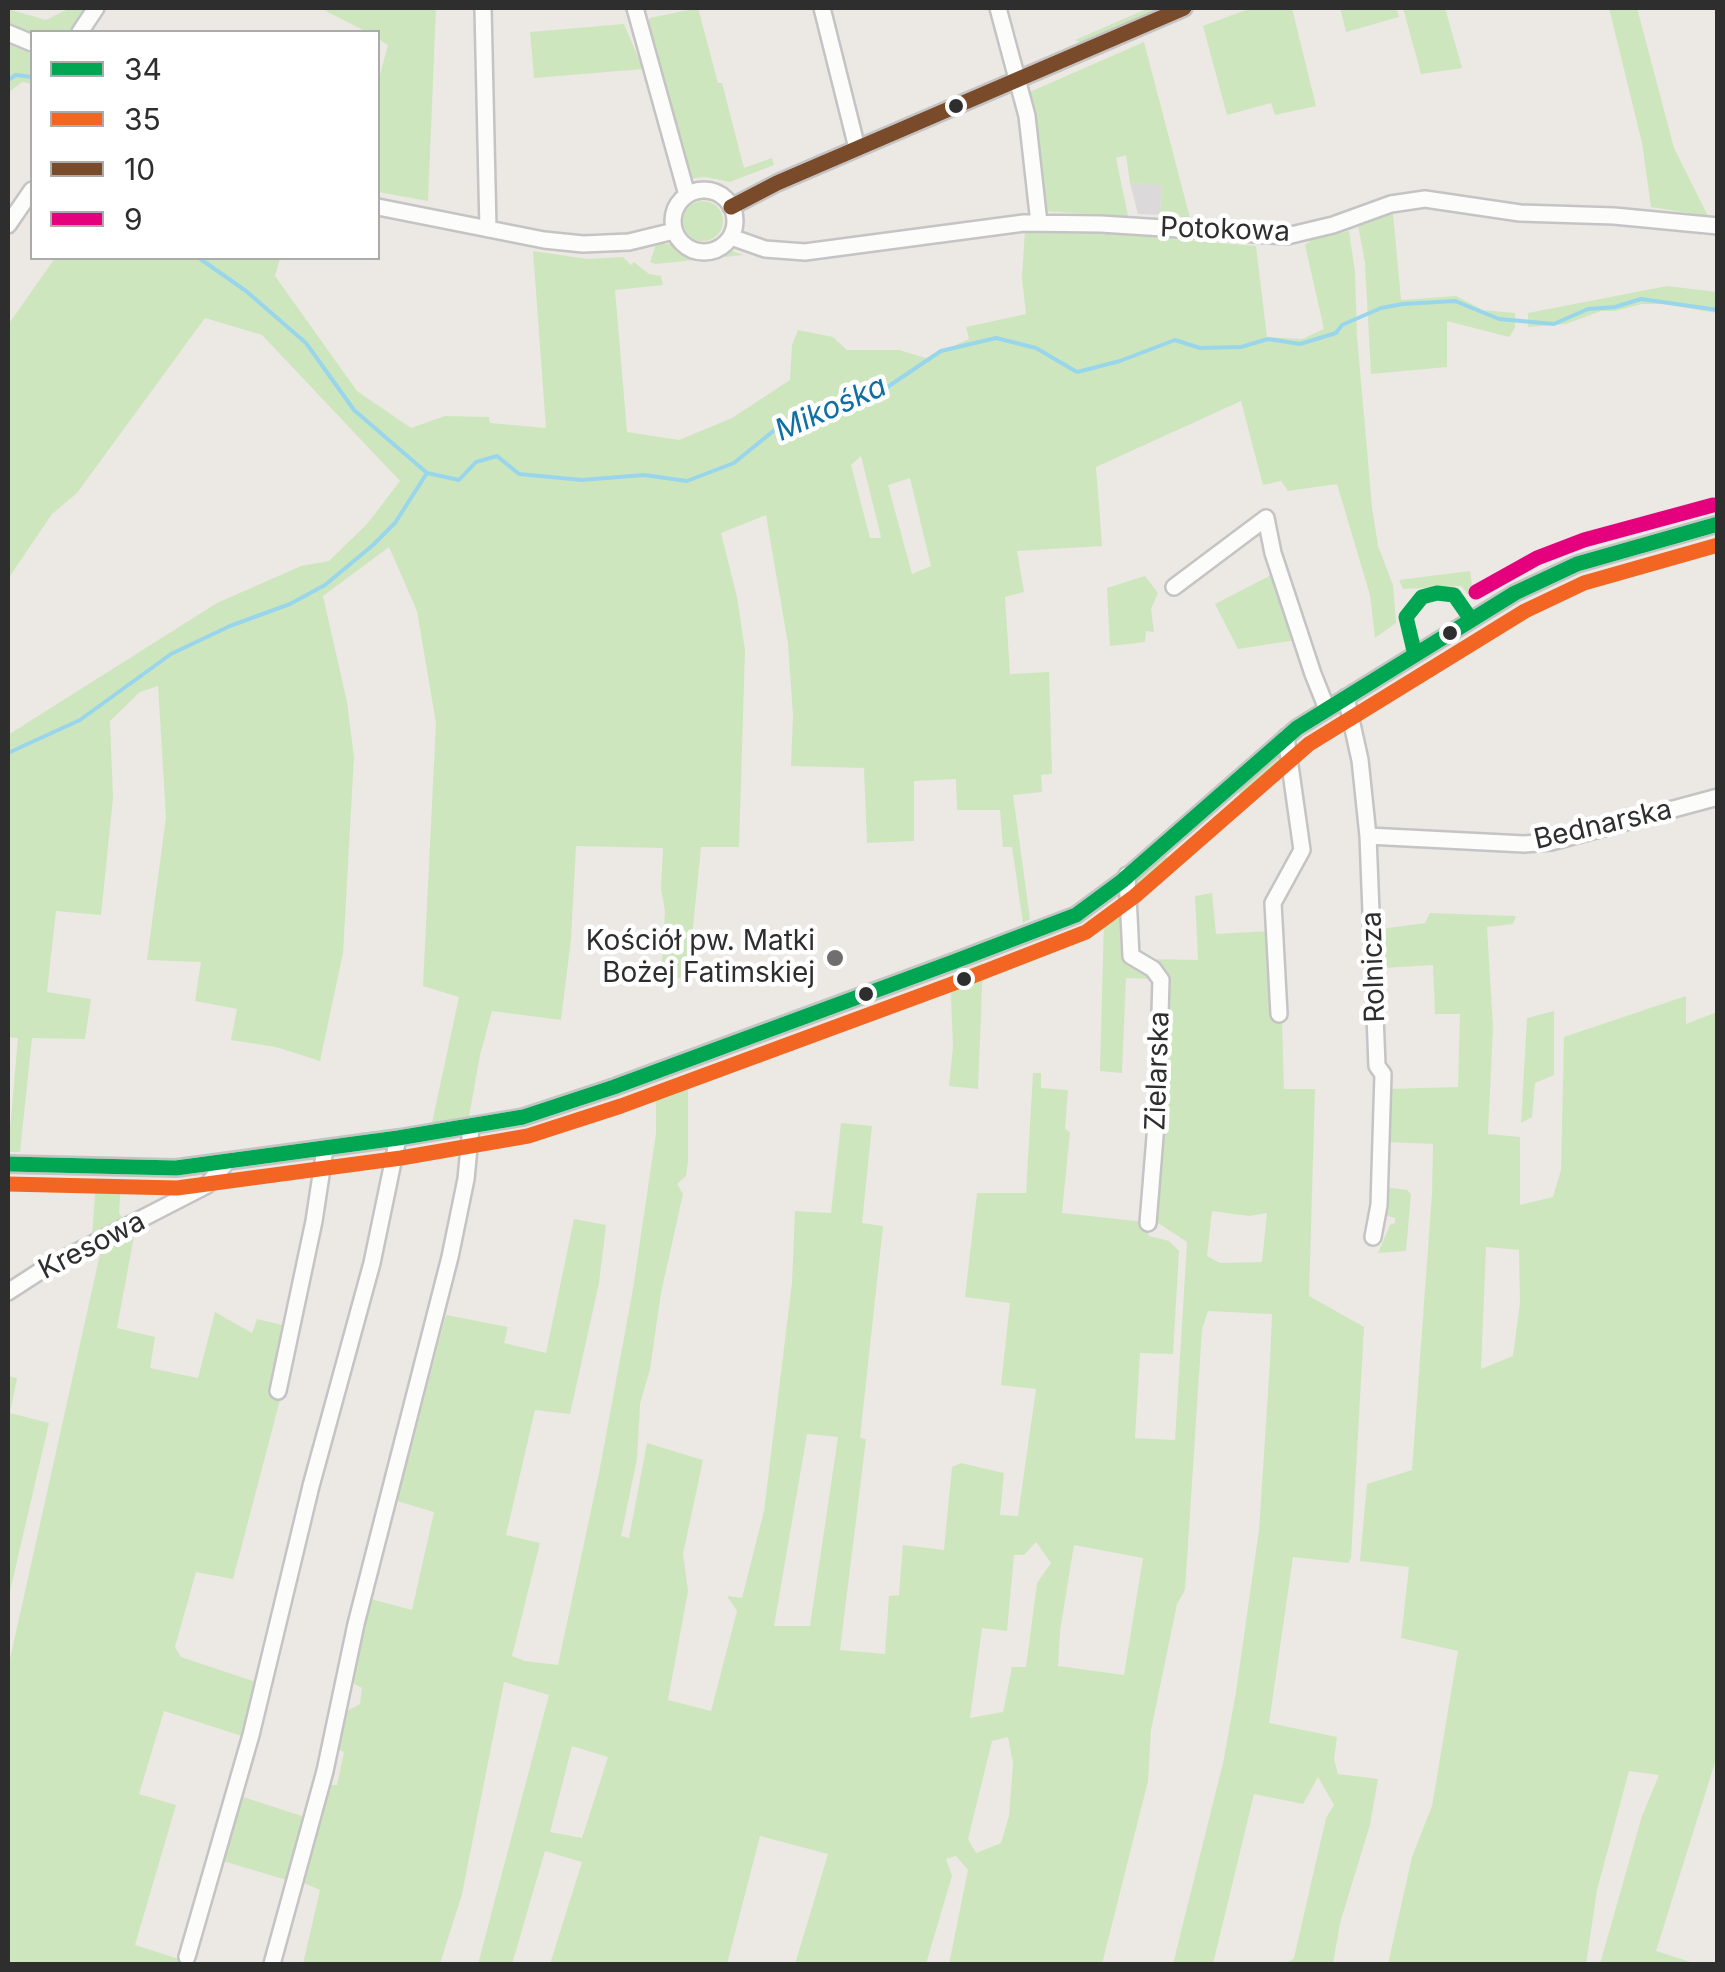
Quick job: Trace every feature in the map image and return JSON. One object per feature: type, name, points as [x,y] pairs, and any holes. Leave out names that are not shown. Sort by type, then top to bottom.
[{"type":"street","points":[[81,30],[96,8]]},
{"type":"street","points":[[482,8],[488,228]]},
{"type":"street","points":[[635,8],[687,196]]},
{"type":"street","points":[[822,8],[858,148]]},
{"type":"street","points":[[998,8],[1027,116],[1039,222]]},
{"type":"street","points":[[731,206],[1184,8]]},
{"type":"street","points":[[706,190],[731,206],[735,222],[730,237],[720,248],[696,251],[683,244],[674,231],[675,211],[687,196],[706,190]]},
{"type":"street","points":[[8,225],[30,193]]},
{"type":"street","name":"Potokowa","points":[[730,237],[765,249],[805,252],[984,226],[1039,222],[1286,236],[1333,225],[1391,204],[1426,199],[1538,214],[1614,216],[1718,226]]},
{"type":"street","points":[[380,207],[544,240],[603,245],[674,231]]},
{"type":"street","points":[[1174,586],[1266,518],[1312,674],[1327,709]]},
{"type":"street","points":[[8,1164],[176,1168],[524,1118],[1051,925],[1076,915],[1127,876],[1286,737],[1470,618],[1545,576],[1718,524]]},
{"type":"street","name":"Rolnicza","points":[[1346,697],[1360,760],[1368,836],[1377,1066],[1383,1074],[1380,1190],[1373,1237]]},
{"type":"street","points":[[1279,1014],[1273,903],[1302,850],[1286,737]]},
{"type":"street","name":"Bednarska","points":[[1368,836],[1551,842],[1718,797]]},
{"type":"street","name":"Zielarska","points":[[1127,876],[1131,956],[1153,969],[1161,980],[1157,1112],[1148,1222]]},
{"type":"street","points":[[272,1964],[325,1770],[360,1606],[450,1257],[466,1179],[470,1127]]},
{"type":"street","points":[[187,1957],[251,1735],[311,1486],[372,1263],[398,1138]]},
{"type":"street","points":[[278,1390],[314,1221],[325,1148]]},
{"type":"street","name":"Kresowa","points":[[8,1292],[42,1270],[207,1186],[227,1162]]},
{"type":"street","name":"Kresowa","points":[[176,1168],[178,1202]]},
{"type":"shaded area","points":[[1130,183],[1162,184],[1160,215],[1138,214]]},
{"type":"green space","points":[[70,8],[88,8],[74,30],[30,30],[30,37],[8,28],[8,9],[46,20]]},
{"type":"green space","points":[[320,8],[436,8],[428,201],[380,192],[380,75],[388,45],[380,40],[380,30],[363,30]]},
{"type":"green space","points":[[698,8],[744,168],[772,158],[774,165],[730,182],[705,177],[687,179],[645,24],[650,18]]},
{"type":"green space","points":[[1149,8],[1164,8],[1082,43],[1075,40]]},
{"type":"green space","points":[[1251,8],[1292,8],[1316,106],[1275,115],[1271,103],[1227,115],[1203,26]]},
{"type":"green space","points":[[1340,8],[1396,8],[1399,17],[1346,32]]},
{"type":"green space","points":[[1403,8],[1445,8],[1462,68],[1421,74]]},
{"type":"green space","points":[[1609,8],[1637,8],[1674,148],[1708,216],[1651,207],[1642,143]]},
{"type":"green space","points":[[624,24],[643,69],[534,78],[530,32]]},
{"type":"green space","points":[[1144,42],[1190,218],[1160,215],[1162,185],[1130,183],[1126,155],[1116,158],[1128,216],[1042,211],[1025,94]]},
{"type":"green space","points":[[8,44],[30,53],[30,84],[22,82],[8,93]]},
{"type":"green space","points":[[703,201],[717,207],[723,221],[717,235],[703,241],[689,235],[683,221],[689,207]]},
{"type":"green space","points":[[1393,214],[1401,300],[1456,296],[1483,310],[1515,313],[1515,328],[1509,337],[1447,321],[1447,367],[1371,374],[1365,263],[1358,225]]},
{"type":"green space","points":[[1025,230],[1256,246],[1267,337],[1302,339],[1324,329],[1305,245],[1322,233],[1329,236],[1349,231],[1372,507],[1378,546],[1393,585],[1396,623],[1375,638],[1370,595],[1337,484],[1288,491],[1281,481],[1263,485],[1241,401],[1096,467],[1102,546],[1017,551],[1024,592],[1005,597],[1010,674],[1049,672],[1052,774],[1041,775],[1042,792],[1013,795],[1030,919],[1023,923],[1012,847],[1003,847],[1000,810],[957,810],[956,779],[914,781],[914,841],[867,843],[864,768],[791,766],[793,715],[788,644],[766,515],[721,533],[745,650],[739,847],[701,847],[688,977],[661,980],[663,848],[576,846],[571,939],[561,1020],[492,1011],[469,1117],[432,1123],[459,997],[423,986],[436,723],[417,611],[389,547],[323,596],[347,702],[354,757],[343,953],[320,1061],[276,1047],[231,1040],[237,1009],[195,1001],[201,962],[147,960],[166,817],[158,686],[140,692],[110,721],[113,798],[101,915],[56,911],[47,992],[91,999],[85,1039],[32,1038],[20,1152],[8,1152],[18,1038],[8,1037],[8,735],[217,603],[301,566],[329,561],[367,524],[400,481],[262,335],[205,318],[77,493],[52,514],[8,579],[8,325],[54,260],[279,260],[275,276],[357,391],[411,428],[445,416],[489,417],[490,423],[546,428],[533,251],[588,259],[623,257],[649,274],[661,276],[663,285],[615,290],[627,432],[679,440],[732,418],[790,380],[792,345],[798,330],[833,337],[847,350],[899,350],[926,358],[969,339],[966,327],[1026,314],[1022,278]],"holes":[[[861,456],[881,537],[870,538],[851,465]],[[910,478],[931,566],[912,574],[888,485]]]},
{"type":"green space","points":[[656,244],[670,244],[698,256],[729,250],[744,255],[655,264],[650,262]]},
{"type":"green space","points":[[1667,286],[1717,292],[1717,313],[1642,304],[1601,311],[1566,324],[1528,327],[1528,313]]},
{"type":"green space","points":[[1470,571],[1474,601],[1461,586],[1403,589],[1399,580]]},
{"type":"green space","points":[[1275,573],[1296,640],[1238,649],[1215,604]]},
{"type":"green space","points":[[1145,576],[1158,593],[1151,609],[1154,632],[1146,631],[1145,642],[1110,646],[1107,588]]},
{"type":"green space","points":[[1282,750],[1299,846],[1294,853],[1286,786],[1272,767],[1240,795],[1237,789]]},
{"type":"green space","points":[[1163,852],[1171,863],[1146,889],[1138,906],[1135,878]]},
{"type":"green space","points":[[1212,893],[1216,934],[1271,931],[1282,1019],[1284,1089],[1315,1089],[1309,1296],[1364,1327],[1351,1558],[1348,1563],[1293,1557],[1269,1723],[1337,1737],[1334,1759],[1338,1774],[1378,1779],[1370,1825],[1340,1923],[1333,1964],[1285,1964],[1294,1958],[1326,1818],[1334,1805],[1318,1777],[1303,1804],[1254,1794],[1213,1964],[1173,1964],[1223,1763],[1236,1692],[1259,1530],[1270,1362],[1272,1314],[1208,1311],[1202,1329],[1185,1590],[1177,1604],[1151,1730],[1148,1781],[1102,1964],[949,1964],[968,1870],[956,1856],[946,1859],[952,1876],[926,1964],[795,1964],[828,1854],[760,1836],[727,1964],[550,1964],[582,1862],[545,1851],[512,1964],[478,1964],[549,1695],[504,1682],[462,1894],[440,1964],[303,1964],[320,1890],[302,1882],[326,1785],[337,1785],[344,1752],[334,1748],[347,1711],[360,1704],[362,1688],[351,1682],[371,1599],[412,1610],[434,1512],[397,1501],[446,1315],[508,1327],[504,1343],[546,1353],[574,1219],[606,1225],[599,1283],[570,1414],[535,1410],[506,1535],[540,1543],[512,1656],[558,1665],[633,1289],[656,1133],[656,1087],[688,1074],[688,1162],[686,1176],[677,1184],[683,1194],[640,1404],[637,1459],[621,1536],[629,1538],[647,1443],[703,1460],[683,1554],[688,1591],[668,1700],[711,1711],[737,1611],[727,1596],[742,1598],[764,1511],[792,1283],[795,1211],[831,1213],[841,1123],[872,1126],[862,1223],[883,1226],[860,1438],[866,1439],[840,1650],[885,1654],[889,1596],[899,1595],[903,1545],[944,1550],[952,1467],[961,1463],[1004,1473],[1000,1515],[1018,1516],[1036,1389],[1001,1385],[1010,1303],[965,1297],[977,1193],[1026,1193],[1033,1073],[1041,1073],[1041,1088],[1068,1090],[1065,1129],[1070,1132],[1062,1213],[1145,1222],[1149,1236],[1169,1241],[1179,1251],[1173,1354],[1140,1353],[1135,1438],[1175,1440],[1187,1242],[1155,1221],[1165,979],[1145,959],[1198,960],[1195,896]],"holes":[[[1212,1211],[1249,1216],[1267,1213],[1262,1262],[1220,1263],[1207,1256]],[[807,1434],[838,1437],[810,1626],[774,1626]],[[1036,1542],[1051,1563],[1037,1583],[1026,1667],[1012,1667],[1003,1712],[970,1718],[982,1628],[1007,1631],[1014,1555],[1024,1555]],[[1074,1545],[1143,1558],[1124,1675],[1058,1666]],[[1008,1737],[1013,1763],[1009,1816],[1001,1843],[976,1853],[968,1839],[992,1741]],[[572,1746],[608,1757],[582,1838],[550,1832]]]},
{"type":"green space","points":[[1125,895],[1128,965],[1158,979],[1126,978],[1122,1073],[1100,1071],[1104,919]]},
{"type":"green space","points":[[1430,913],[1516,916],[1513,924],[1487,927],[1493,1027],[1488,1134],[1520,1137],[1520,1205],[1553,1197],[1561,1170],[1564,1037],[1686,996],[1686,1024],[1717,1012],[1717,1756],[1656,1951],[1697,1964],[1600,1964],[1642,1816],[1659,1775],[1629,1771],[1597,1890],[1586,1964],[1388,1964],[1412,1857],[1432,1806],[1458,1651],[1401,1638],[1409,1567],[1360,1561],[1367,1484],[1412,1470],[1432,1193],[1433,1144],[1386,1142],[1387,1089],[1458,1087],[1460,1014],[1435,1014],[1433,965],[1382,968],[1381,929],[1425,923]],"holes":[[[1486,1247],[1519,1250],[1520,1303],[1513,1356],[1481,1369]]]},
{"type":"green space","points":[[983,963],[978,1089],[949,1086],[953,1047],[950,976]]},
{"type":"green space","points":[[1554,1011],[1554,1075],[1535,1083],[1532,1117],[1521,1123],[1527,1018]]},
{"type":"green space","points":[[96,1180],[121,1182],[119,1213],[125,1222],[92,1237]]},
{"type":"green space","points":[[1385,1187],[1411,1194],[1406,1251],[1378,1253],[1390,1225],[1395,1223],[1395,1218],[1384,1211]]},
{"type":"green space","points":[[135,1231],[117,1328],[155,1337],[150,1368],[198,1378],[215,1312],[252,1333],[257,1319],[286,1326],[281,1396],[233,1579],[196,1572],[175,1647],[181,1657],[256,1682],[242,1736],[164,1711],[139,1794],[176,1805],[135,1945],[187,1964],[8,1964],[8,1668],[100,1254],[108,1245]]},
{"type":"green space","points":[[8,1376],[17,1378],[10,1413],[49,1423],[8,1600]]},
{"type":"green space","points":[[240,1796],[308,1818],[290,1881],[223,1861]]},
{"type":"waterway","name":"Mikośka","points":[[8,80],[16,75],[30,77]]},
{"type":"waterway","name":"Mikośka","points":[[202,260],[246,291],[306,343],[354,410],[427,473],[459,480],[476,462],[497,456],[519,474],[582,480],[644,475],[687,481],[734,463],[777,428],[828,405],[886,388],[941,351],[996,338],[1036,348],[1077,372],[1175,340],[1200,348],[1241,347],[1268,339],[1300,344],[1336,333],[1342,325],[1381,308],[1403,304],[1455,301],[1499,319],[1554,324],[1588,309],[1615,307],[1641,299],[1718,310]]},
{"type":"waterway","points":[[8,753],[80,720],[171,654],[290,604],[325,585],[395,523],[427,473]]},
{"type":"transit line","name":"10","points":[[731,207],[777,183],[1184,8]]},
{"type":"transit line","name":"9","points":[[1476,592],[1537,558],[1584,540],[1713,505]]},
{"type":"transit line","name":"34","points":[[8,1164],[176,1168],[523,1117],[953,962],[1076,915],[1122,881],[1297,728],[1515,593],[1577,564],[1718,524]]},
{"type":"transit line","name":"35","points":[[8,1184],[177,1188],[401,1158],[528,1136],[621,1106],[960,981],[1086,932],[1135,896],[1309,744],[1525,611],[1584,583],[1718,545]]},
{"type":"transit line","name":"34","points":[[1415,655],[1406,617],[1422,597],[1437,593],[1454,595],[1470,618]]},
{"type":"place","name":"Kościół pw. Matki Bożej Fatimskiej","points":[[835,958]]}]
